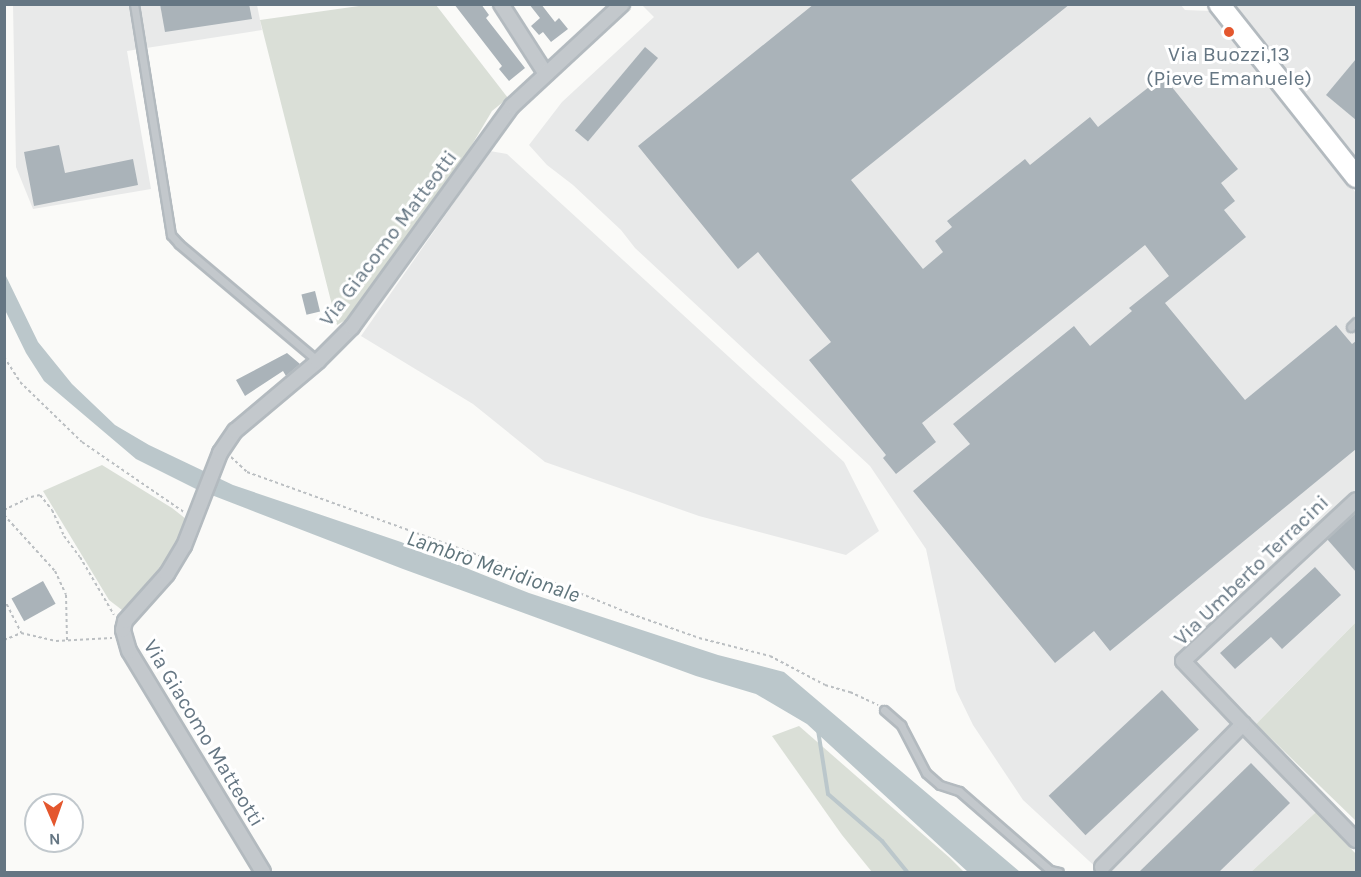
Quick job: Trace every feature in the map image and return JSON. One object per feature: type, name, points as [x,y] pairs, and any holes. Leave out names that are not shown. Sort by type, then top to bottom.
[{"type":"main road","points":[[1219,4],[1356,177]]},
{"type":"street","points":[[501,4],[546,74]]},
{"type":"street","name":"Via Giacomo Matteotti","points":[[263,873],[129,651],[123,633],[125,621],[167,574],[194,523],[224,447],[235,431],[318,362],[352,327],[496,125],[546,74],[622,4]]},
{"type":"street","name":"Via Umberto Terracini","points":[[1356,500],[1183,662],[1356,840]]},
{"type":"street","points":[[1098,870],[1244,724]]},
{"type":"lane","points":[[134,4],[171,235],[318,362]]},
{"type":"lane","points":[[884,710],[901,725],[926,773],[939,784],[959,791],[1050,870],[1059,873]]},
{"type":"path","points":[[4,357],[20,382],[82,442],[180,508],[194,523]]},
{"type":"path","points":[[224,447],[232,459],[247,472],[547,580],[631,614],[699,638],[770,656],[825,685],[850,692],[884,710]]},
{"type":"path","points":[[4,640],[21,633],[56,641],[123,633],[95,580],[64,536],[52,510],[40,495],[31,496],[5,510]]},
{"type":"path","points":[[4,515],[55,572],[66,595],[67,640]]},
{"type":"path","points":[[4,599],[21,633]]},
{"type":"shaded area","points":[[1180,4],[1185,10],[1210,11],[1356,193],[1356,622],[1244,736],[1316,812],[1251,872],[1101,872],[1023,800],[973,725],[956,690],[926,549],[870,466],[635,248],[621,230],[573,185],[547,165],[529,145],[562,102],[654,17],[642,5]]},
{"type":"shaded area","points":[[13,5],[257,5],[262,30],[127,51],[151,189],[33,209],[16,167]]},
{"type":"shaded area","points":[[366,5],[436,5],[508,98],[492,111],[441,197],[380,275],[353,316],[337,325],[260,20]]},
{"type":"shaded area","points":[[1229,5],[1356,5],[1356,163]]},
{"type":"shaded area","points":[[490,151],[507,154],[844,462],[879,531],[846,555],[699,516],[545,462],[473,404],[361,336]]},
{"type":"shaded area","points":[[4,272],[38,342],[72,384],[115,425],[149,445],[233,485],[401,542],[529,593],[718,655],[784,672],[1020,872],[968,872],[807,724],[756,694],[696,676],[403,569],[196,489],[136,459],[44,381],[26,353],[5,310]]},
{"type":"shaded area","points":[[102,465],[172,508],[186,519],[188,530],[169,563],[132,607],[122,610],[109,600],[43,491]]},
{"type":"shaded area","points":[[1356,622],[1356,821],[1256,724]]},
{"type":"shaded area","points":[[799,726],[964,872],[872,872],[842,835],[772,736]]},
{"type":"shaded area","points":[[1316,812],[1356,854],[1356,872],[1251,872]]},
{"type":"building","points":[[160,4],[249,4],[252,19],[165,32]]},
{"type":"building","points":[[454,4],[481,4],[489,15],[486,18],[525,68],[509,81],[499,69],[502,66]]},
{"type":"building","points":[[529,4],[541,4],[555,22],[559,18],[568,29],[551,42],[543,32],[539,35],[531,26],[540,18]]},
{"type":"building","points":[[814,4],[1070,4],[851,180],[923,269],[943,252],[935,241],[952,227],[947,221],[1025,159],[1030,165],[1090,117],[1098,127],[1163,76],[1238,169],[1221,183],[1235,201],[1224,210],[1246,237],[1165,303],[1245,400],[1336,325],[1352,344],[1356,341],[1356,449],[1110,651],[1094,631],[1055,663],[913,491],[970,444],[953,424],[1074,326],[1090,346],[1132,311],[1129,308],[1169,276],[1145,245],[922,423],[936,442],[896,474],[883,458],[886,455],[809,360],[831,342],[758,252],[738,269],[638,146]]},
{"type":"building","points":[[645,47],[658,58],[588,141],[575,130]]},
{"type":"building","points":[[1356,59],[1356,120],[1326,95]]},
{"type":"building","points":[[59,145],[65,173],[133,159],[138,185],[34,206],[24,152]]},
{"type":"building","points":[[315,291],[320,311],[306,315],[301,294]]},
{"type":"building","points":[[287,353],[300,364],[286,376],[283,371],[245,396],[236,380]]},
{"type":"building","points":[[1356,513],[1356,572],[1327,539]]},
{"type":"building","points":[[1315,567],[1341,595],[1282,649],[1271,637],[1235,669],[1220,653]]},
{"type":"building","points":[[43,581],[56,604],[24,621],[12,598]]},
{"type":"building","points":[[1162,690],[1199,729],[1085,835],[1049,796]]},
{"type":"building","points":[[1251,763],[1290,803],[1218,873],[1138,873]]},
{"type":"waterway","points":[[818,730],[828,794],[882,841],[907,872]]},
{"type":"place","name":"Via Buozzi,13 (Pieve Emanuele)","points":[[1229,32]]},
{"type":"water label","name":"Lambro Meridionale","points":[[493,567]]}]
